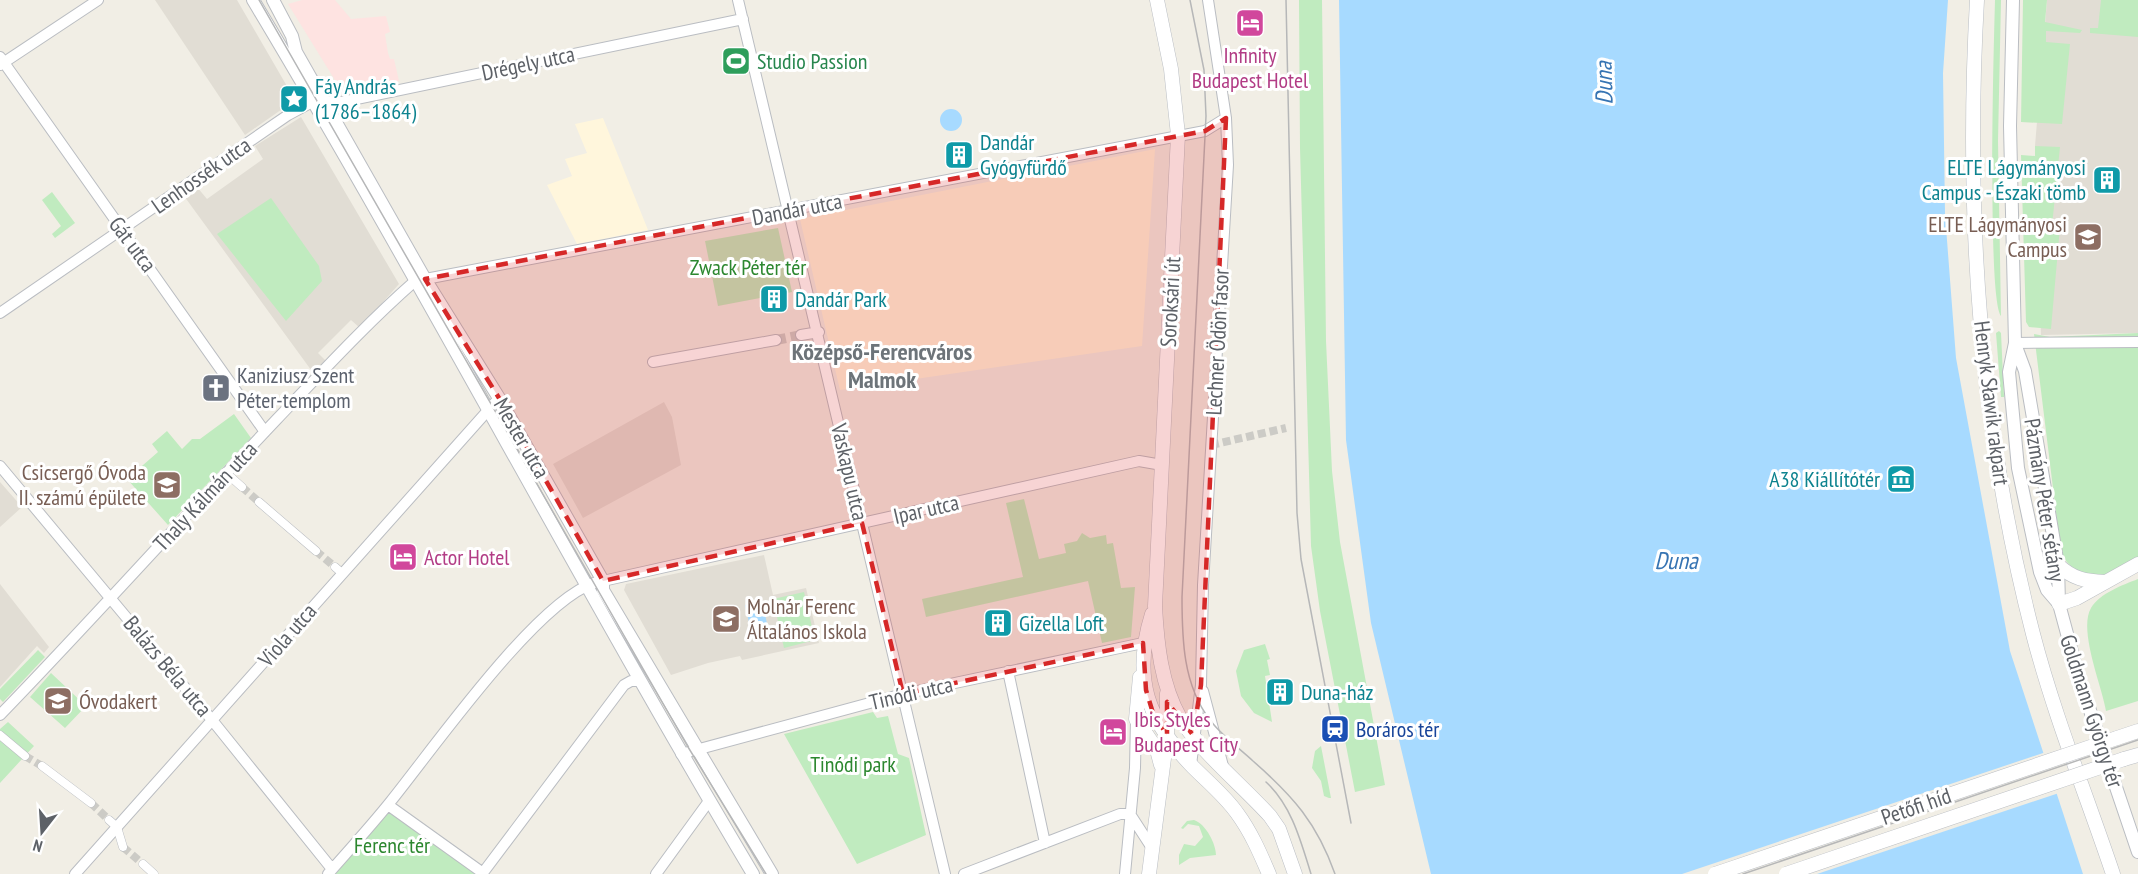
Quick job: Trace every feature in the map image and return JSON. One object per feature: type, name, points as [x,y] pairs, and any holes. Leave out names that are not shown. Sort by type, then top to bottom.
[{"type":"main road","name":"Soroksári út","points":[[1157,0],[1172,77],[1178,135],[1155,606],[1158,648],[1167,688]]},
{"type":"main road","name":"Henryk Sławik rakpart","points":[[1977,0],[1974,86],[1976,226],[1990,413],[2004,500],[2033,635],[2113,874]]},
{"type":"main road","points":[[2059,604],[2138,564]]},
{"type":"main road","points":[[2058,565],[2072,577],[2084,581],[2105,582]]},
{"type":"main road","name":"Soroksári út","points":[[1142,666],[1143,643],[1155,606]]},
{"type":"main road","points":[[1142,666],[1137,688],[1136,719],[1157,750],[1163,772]]},
{"type":"main road","points":[[1142,666],[1153,713],[1191,765],[1237,813],[1261,854],[1269,874]]},
{"type":"main road","points":[[1149,874],[1167,735],[1167,688]]},
{"type":"main road","points":[[1167,688],[1179,716],[1193,735],[1270,816],[1279,829],[1295,874]]},
{"type":"main road","name":"Petőfi híd","points":[[1715,874],[2138,731]]},
{"type":"main road","name":"Petőfi híd","points":[[1786,874],[2138,755]]},
{"type":"street","points":[[1,62],[98,0]]},
{"type":"street","name":"Mester utca","points":[[253,0],[319,101],[420,280],[585,586],[753,874]]},
{"type":"street","name":"Mester utca","points":[[273,0],[292,36],[296,52],[319,101]]},
{"type":"street","name":"Vaskapu utca","points":[[738,0],[819,332],[945,874]]},
{"type":"street","name":"Lechner Ödön fasor","points":[[1191,765],[1201,685],[1203,585],[1228,165],[1226,118],[1208,0]]},
{"type":"street","name":"Pázmány Péter sétány","points":[[2013,0],[2010,126],[2015,343],[2008,372],[2018,468],[2040,573],[2047,590],[2059,604]]},
{"type":"street","name":"Drégely utca","points":[[319,101],[342,102],[743,18]]},
{"type":"street","name":"Gát utca","points":[[1,62],[265,432]]},
{"type":"street","name":"Lenhossék utca","points":[[0,313],[288,115],[319,101]]},
{"type":"street","name":"Dandár utca","points":[[420,280],[1205,131],[1226,118]]},
{"type":"street","name":"Mester utca","points":[[420,280],[499,398],[656,683],[661,686],[696,750],[772,874]]},
{"type":"street","name":"Thaly Kálmán utca","points":[[0,715],[111,598],[225,472],[384,308],[420,280]]},
{"type":"street","points":[[801,335],[819,332]]},
{"type":"street","points":[[653,362],[776,340]]},
{"type":"street","points":[[2015,343],[2138,342]]},
{"type":"street","name":"Pázmány Péter sétány","points":[[2015,343],[2025,371],[2058,565],[2059,604]]},
{"type":"street","name":"Viola utca","points":[[75,874],[113,823],[212,720],[339,570],[499,398]]},
{"type":"street","name":"Ipar utca","points":[[388,805],[490,676],[538,624],[575,590],[585,586],[603,586],[1139,461],[1162,465]]},
{"type":"street","name":"Balázs Béla utca","points":[[0,466],[212,720],[330,872]]},
{"type":"street","points":[[225,472],[242,487]]},
{"type":"street","points":[[259,502],[316,550]]},
{"type":"street","name":"Goldmann György tér","points":[[2059,604],[2079,678],[2138,852]]},
{"type":"street","name":"Tinódi utca","points":[[681,754],[903,694],[1143,643]]},
{"type":"street","points":[[1008,671],[1046,843]]},
{"type":"street","points":[[330,872],[388,805],[483,873],[624,685],[631,681],[640,681]]},
{"type":"street","name":"Lechner Ödön fasor","points":[[1201,685],[1223,766]]},
{"type":"street","points":[[1125,874],[1136,719]]},
{"type":"street","points":[[0,735],[25,756]]},
{"type":"street","points":[[42,766],[91,803]]},
{"type":"street","points":[[657,874],[709,801]]},
{"type":"street","points":[[964,874],[1120,814],[1130,814]]},
{"type":"street","points":[[1130,814],[1152,848]]},
{"type":"street","points":[[113,823],[123,847]]},
{"type":"street","points":[[143,864],[154,874]]},
{"type":"highlighted area","points":[[1226,118],[1201,685],[1193,735],[1167,702],[1167,735],[1153,713],[1146,690],[1143,643],[903,694],[862,523],[603,581],[499,398],[425,279],[1205,131]]},
{"type":"shaded area","points":[[155,0],[237,0],[295,100],[245,135]]},
{"type":"shaded area","points":[[302,0],[335,0],[351,19],[386,16],[390,32],[385,34],[388,53],[390,59],[394,59],[399,81],[355,89],[338,85],[288,4]]},
{"type":"shaded area","name":"ELTE Lágymányosi Campus","points":[[2047,0],[2138,0],[2138,333],[2041,335],[2035,146]]},
{"type":"shaded area","points":[[301,117],[399,284],[360,328],[351,320],[318,353],[326,361],[314,374],[184,196],[197,187],[207,199],[263,159],[255,146]]},
{"type":"shaded area","points":[[603,118],[648,230],[577,244],[547,185],[572,176],[565,159],[587,153],[575,124]]},
{"type":"shaded area","points":[[1155,149],[1142,346],[840,390],[800,219]]},
{"type":"shaded area","points":[[664,402],[672,417],[681,465],[583,518],[553,464]]},
{"type":"shaded area","points":[[0,482],[22,507],[0,527]]},
{"type":"shaded area","name":"Molnár Ferenc Általános Iskola","points":[[764,555],[773,595],[806,588],[819,643],[742,660],[740,656],[671,675],[624,590],[626,584]]},
{"type":"shaded area","points":[[0,584],[49,647],[44,653],[37,646],[0,687]]},
{"type":"green space","points":[[1299,0],[1322,0],[1326,341],[1332,471],[1340,542],[1385,785],[1355,792],[1320,611],[1311,546],[1300,148]]},
{"type":"green space","points":[[1995,0],[2001,0],[1998,141],[2001,316],[1994,265],[1993,219]]},
{"type":"green space","points":[[2023,0],[2047,0],[2045,22],[2082,30],[2080,33],[2046,31],[2046,42],[2070,44],[2062,124],[2021,122]]},
{"type":"green space","points":[[2101,0],[2138,0],[2138,37],[2090,33],[2090,28],[2098,28]]},
{"type":"green space","points":[[2035,146],[2060,147],[2052,226],[2060,227],[2051,329],[2029,327],[2026,322],[2021,155],[2035,156]]},
{"type":"green space","points":[[52,192],[75,223],[55,238],[52,234],[61,226],[42,200]]},
{"type":"green space","points":[[271,198],[319,266],[322,281],[286,321],[217,234]]},
{"type":"green space","name":"Zwack Péter tér","points":[[778,228],[792,292],[718,306],[705,241]]},
{"type":"green space","points":[[1999,331],[2001,333],[2004,397],[2001,397],[1996,333]]},
{"type":"green space","points":[[2138,333],[2138,564],[2105,582],[2074,569],[2061,553],[2034,334],[2050,337]]},
{"type":"green space","points":[[234,414],[251,438],[168,525],[127,479],[158,452],[152,444],[167,431],[182,449],[192,439],[200,439]]},
{"type":"green space","points":[[1024,499],[1039,559],[1066,553],[1064,544],[1077,541],[1082,533],[1090,538],[1106,535],[1107,544],[1113,543],[1121,588],[1135,587],[1131,637],[1102,643],[1088,581],[926,617],[922,599],[1023,577],[1006,503]]},
{"type":"green space","points":[[2138,579],[2138,701],[2106,711],[2089,644],[2088,618],[2091,608],[2100,598]]},
{"type":"green space","points":[[804,592],[815,640],[784,648],[773,599]]},
{"type":"green space","points":[[1265,644],[1270,659],[1267,660],[1270,675],[1265,676],[1272,722],[1254,713],[1241,696],[1236,671],[1244,650]]},
{"type":"green space","points":[[38,650],[45,657],[3,702],[0,699],[0,689]]},
{"type":"green space","name":"Óvodakert","points":[[51,673],[86,706],[65,728],[30,697]]},
{"type":"green space","name":"Tinódi park","points":[[873,712],[877,718],[888,716],[898,754],[909,758],[926,835],[857,864],[784,734]]},
{"type":"green space","points":[[8,722],[34,746],[0,783],[0,729]]},
{"type":"green space","points":[[1321,746],[1331,798],[1324,796],[1321,781],[1312,768],[1315,751]]},
{"type":"green space","name":"Ferenc tér","points":[[388,805],[482,874],[328,874]]},
{"type":"green space","points":[[1194,820],[1210,835],[1216,855],[1190,858],[1179,865],[1179,855],[1184,844],[1195,846],[1203,837],[1199,826],[1188,824],[1183,829],[1181,828],[1187,821]]},
{"type":"water","name":"Duna","points":[[1339,0],[1948,0],[1943,73],[1945,214],[1956,358],[2010,651],[2083,874],[1431,874],[1371,623],[1346,440]]},
{"type":"water","points":[[951,109],[959,112],[962,120],[959,128],[951,131],[943,128],[940,120],[943,112]]},
{"type":"water","points":[[762,601],[768,628],[751,631],[745,605]]},
{"type":"pier","points":[[2046,752],[2059,793],[1817,874],[1682,874]]},
{"type":"tunnel","points":[[776,340],[801,335]]},
{"type":"tunnel","points":[[1211,445],[1286,428]]},
{"type":"tunnel","points":[[242,487],[259,502]]},
{"type":"tunnel","points":[[316,551],[335,567]]},
{"type":"tunnel","points":[[25,756],[42,766]]},
{"type":"tunnel","points":[[91,803],[109,820]]},
{"type":"tunnel","points":[[123,847],[143,864]]},
{"type":"tram line","points":[[259,0],[688,747],[766,874]]},
{"type":"tram line","points":[[1190,0],[1204,70],[1206,116],[1182,597],[1186,661],[1194,692],[1210,720],[1225,737],[1292,799],[1312,825],[1335,874]]},
{"type":"tram line","points":[[1286,0],[1297,513],[1301,559],[1351,823]]},
{"type":"tram line","points":[[1743,874],[2138,740]]},
{"type":"tram line","points":[[1266,782],[1289,813],[1311,874]]},
{"type":"place","name":"Infinity Budapest Hotel","points":[[1250,23]]},
{"type":"place","name":"Studio Passion","points":[[736,61]]},
{"type":"place","name":"Fáy András (1786–1864)","points":[[294,99]]},
{"type":"place","name":"Dandár Gyógyfürdő","points":[[959,155]]},
{"type":"place","name":"ELTE Lágymányosi Campus - Északi tömb","points":[[2107,180]]},
{"type":"place","name":"ELTE Lágymányosi Campus","points":[[2088,237]]},
{"type":"place","name":"Dandár Park","points":[[774,299]]},
{"type":"place","name":"Kaniziusz Szent Péter-templom","points":[[216,388]]},
{"type":"place","name":"A38 Kiállítótér","points":[[1901,479]]},
{"type":"place","name":"Csicsergő Óvoda II. számú épülete","points":[[167,485]]},
{"type":"place","name":"Actor Hotel","points":[[403,557]]},
{"type":"place","name":"Molnár Ferenc Általános Iskola","points":[[726,619]]},
{"type":"place","name":"Gizella Loft","points":[[998,623]]},
{"type":"place","name":"Duna-ház","points":[[1280,692]]},
{"type":"place","name":"Óvodakert","points":[[58,701]]},
{"type":"place","name":"Boráros tér","points":[[1335,729]]},
{"type":"place","name":"Ibis Styles Budapest City","points":[[1113,732]]},
{"type":"district","name":"Középső-Ferencváros Malmok","points":[[882,366]]}]
